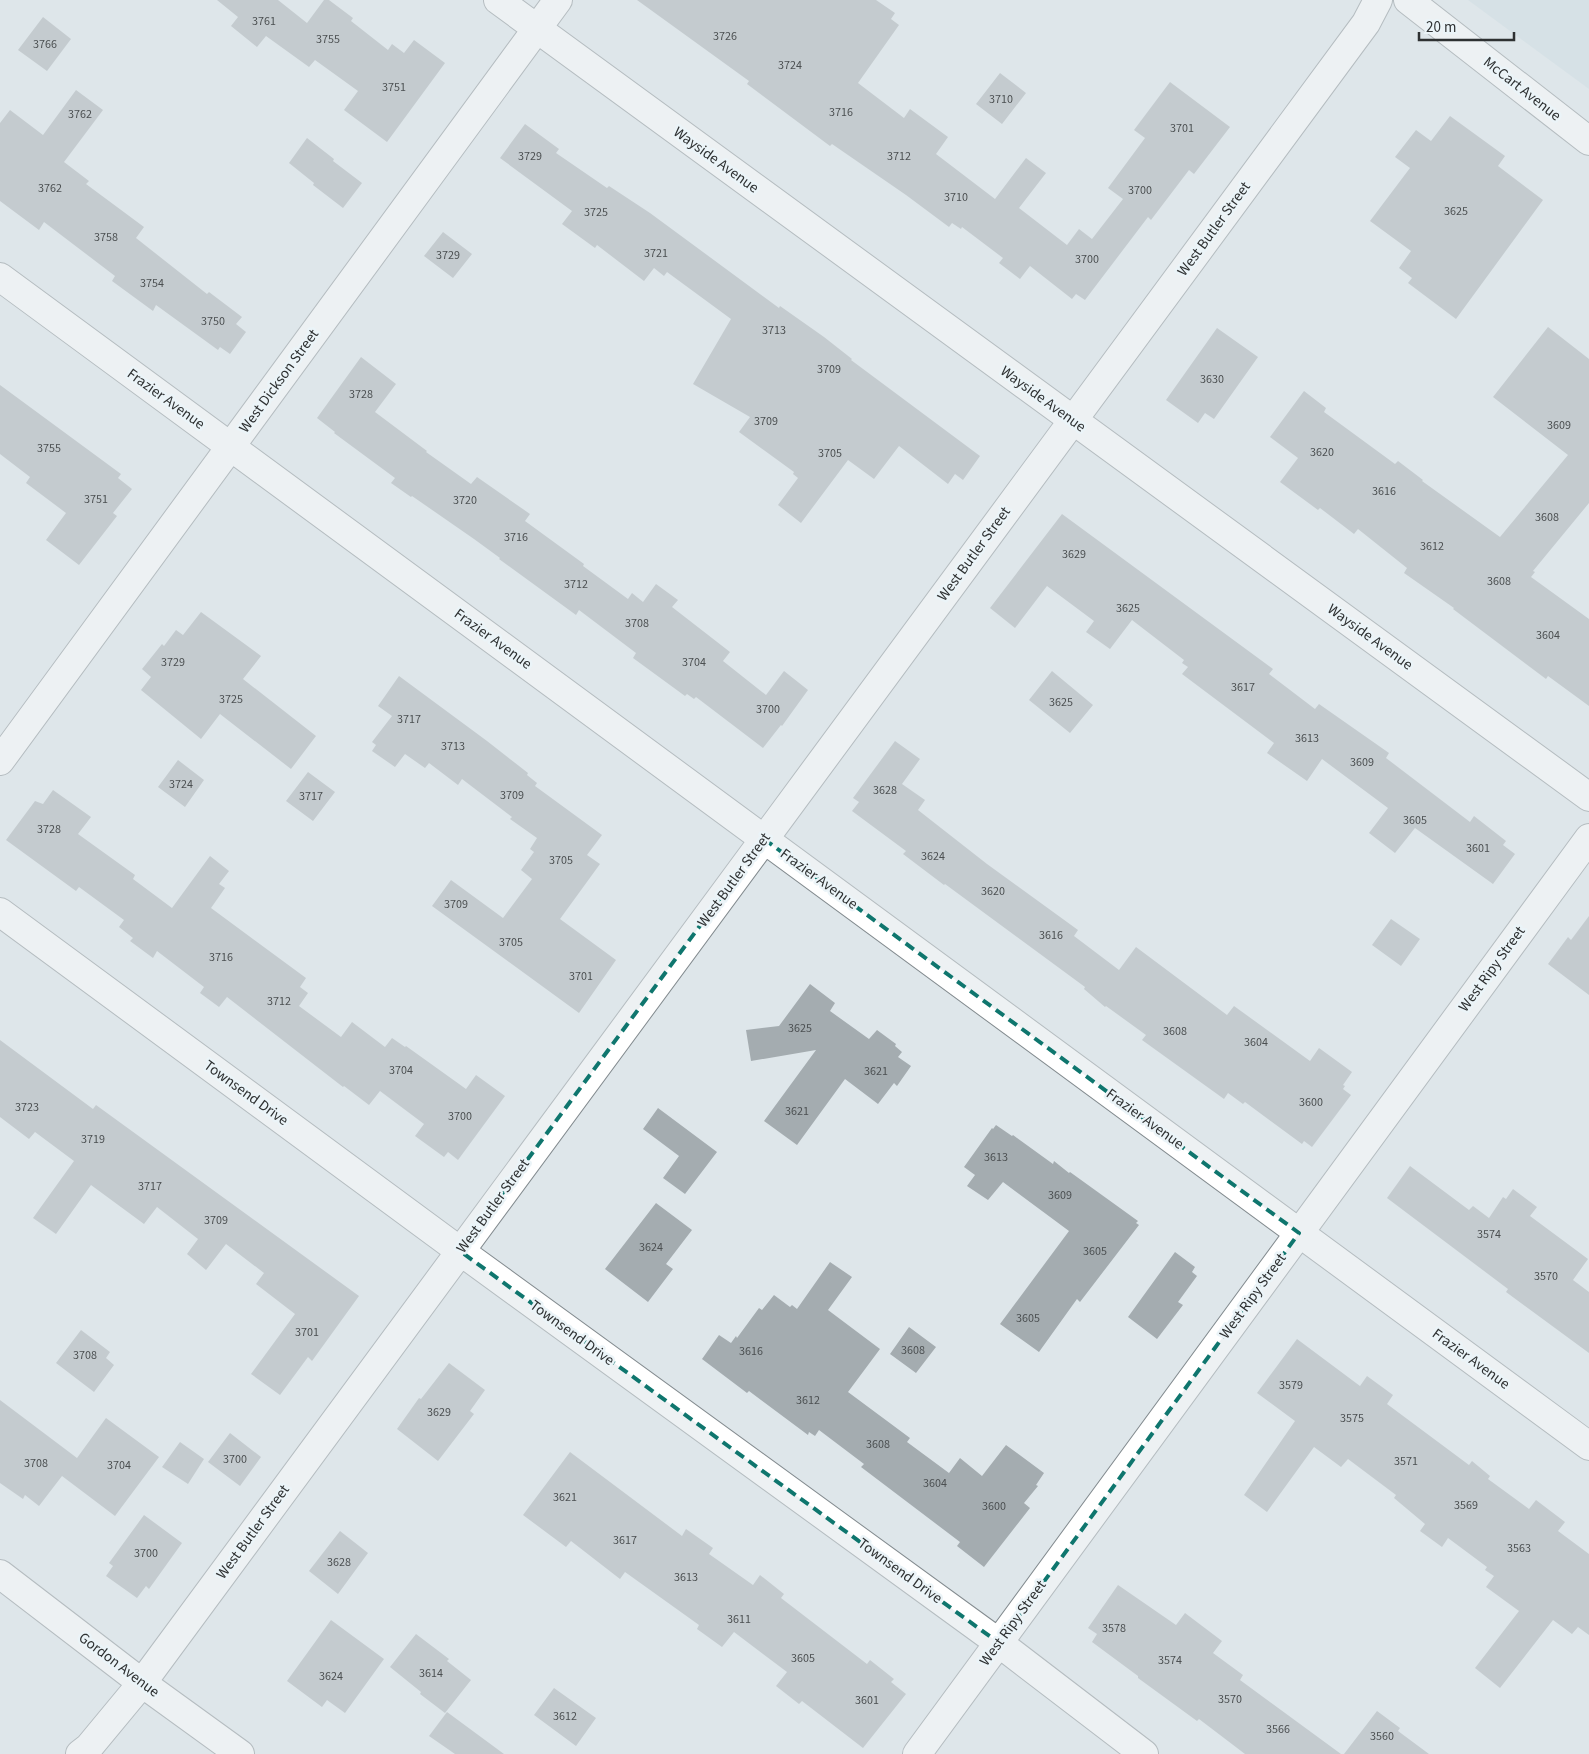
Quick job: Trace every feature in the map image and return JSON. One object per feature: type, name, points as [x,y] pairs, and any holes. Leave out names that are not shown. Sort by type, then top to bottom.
[{"type":"street","name":"Wayside Avenue","points":[[498,0],[1589,797]]},
{"type":"street","name":"West Dickson Street","points":[[0,761],[558,0]]},
{"type":"street","name":"West Butler Street","points":[[80,1754],[89,1747],[142,1683],[1366,23],[1378,0]]},
{"type":"street","name":"McCart Avenue","points":[[1408,0],[1589,141]]},
{"type":"street","name":"Frazier Avenue","points":[[0,277],[1589,1446]]},
{"type":"street","name":"West Ripy Street","points":[[917,1754],[1589,838]]},
{"type":"street","name":"Townsend Drive","points":[[0,912],[460,1251],[999,1642],[1144,1754]]},
{"type":"street","name":"Gordon Avenue","points":[[0,1574],[142,1683],[240,1754]]},
{"type":"highlighted area","points":[[764,839],[1299,1233],[999,1643],[460,1251]]},
{"type":"shaded area","points":[[1468,0],[1589,0],[1589,89]]},
{"type":"building","points":[[217,0],[278,0],[307,23],[324,0],[329,0],[353,18],[351,21],[388,50],[392,44],[404,53],[414,40],[445,63],[387,142],[344,110],[358,91],[315,60],[309,67],[266,36],[257,47],[231,26],[238,17]]},
{"type":"building","points":[[637,0],[876,0],[895,13],[891,19],[899,25],[858,83],[904,118],[910,109],[948,137],[936,154],[995,199],[1026,158],[1046,173],[1019,208],[1067,245],[1079,229],[1092,239],[1123,199],[1108,188],[1145,138],[1134,130],[1170,82],[1230,127],[1194,174],[1189,170],[1151,220],[1148,217],[1085,300],[1076,294],[1072,299],[1030,266],[1020,279],[999,263],[1003,258],[962,227],[961,229],[952,223],[949,227],[832,144],[830,146],[747,84],[749,81]]},
{"type":"building","points":[[43,17],[71,39],[47,71],[18,50]]},
{"type":"building","points":[[1000,73],[1026,93],[1002,124],[976,104]]},
{"type":"building","points":[[76,90],[103,110],[64,162],[89,181],[86,184],[144,227],[136,238],[207,294],[209,292],[242,317],[236,324],[246,332],[230,354],[220,347],[218,350],[156,305],[153,311],[112,281],[115,276],[44,222],[39,230],[0,201],[0,123],[10,110],[43,135]]},
{"type":"building","points":[[1450,116],[1505,156],[1498,166],[1543,200],[1456,319],[1408,283],[1412,278],[1399,268],[1411,251],[1370,221],[1410,168],[1395,157],[1416,130],[1431,141]]},
{"type":"building","points":[[525,124],[559,149],[556,153],[607,188],[609,186],[650,213],[779,308],[780,306],[824,337],[851,360],[980,456],[963,480],[955,474],[948,484],[899,446],[874,479],[848,460],[801,523],[778,505],[798,478],[793,474],[794,472],[739,432],[750,417],[693,384],[731,319],[667,272],[664,276],[654,268],[644,281],[597,245],[595,248],[562,224],[572,211],[500,158]]},
{"type":"building","points":[[307,138],[362,183],[343,208],[313,185],[314,183],[289,163]]},
{"type":"building","points":[[443,232],[472,254],[453,278],[424,256]]},
{"type":"building","points":[[1548,327],[1589,359],[1589,503],[1533,571],[1535,572],[1531,577],[1589,619],[1589,706],[1548,676],[1546,679],[1454,608],[1404,573],[1407,568],[1358,529],[1354,534],[1320,508],[1318,510],[1280,482],[1298,458],[1270,437],[1304,391],[1326,408],[1324,412],[1395,464],[1398,461],[1422,481],[1500,537],[1568,455],[1493,397]]},
{"type":"building","points":[[1217,328],[1258,357],[1214,419],[1205,413],[1198,423],[1166,400]]},
{"type":"building","points":[[361,357],[396,384],[375,412],[426,452],[471,484],[477,477],[530,514],[525,521],[628,599],[632,593],[643,602],[656,584],[678,600],[672,607],[730,652],[723,661],[766,695],[784,671],[808,690],[782,726],[763,748],[696,697],[694,699],[687,694],[685,696],[633,658],[636,653],[579,610],[576,615],[474,539],[391,483],[395,478],[334,433],[317,418]]},
{"type":"building","points":[[0,385],[121,474],[118,478],[132,489],[113,513],[117,516],[79,565],[46,540],[66,513],[26,483],[30,477],[0,454]]},
{"type":"building","points":[[1062,514],[1273,669],[1269,674],[1315,709],[1319,704],[1389,753],[1386,758],[1470,822],[1474,816],[1506,841],[1503,845],[1515,854],[1493,884],[1415,828],[1395,853],[1369,833],[1388,808],[1322,759],[1307,781],[1267,753],[1274,743],[1182,674],[1188,667],[1182,663],[1184,660],[1132,620],[1110,649],[1086,632],[1094,621],[1047,586],[1015,628],[990,608]]},
{"type":"building","points":[[201,612],[261,656],[243,679],[316,736],[291,769],[220,714],[201,739],[141,690],[151,677],[142,669],[176,630],[183,635]]},
{"type":"building","points":[[1052,671],[1093,705],[1070,733],[1029,700]]},
{"type":"building","points":[[399,676],[528,773],[527,775],[537,783],[535,786],[602,835],[587,855],[600,864],[560,919],[616,960],[579,1013],[432,906],[451,880],[503,918],[532,879],[521,870],[534,852],[530,849],[537,838],[510,819],[512,817],[462,779],[458,785],[429,763],[425,768],[405,754],[395,767],[372,751],[376,745],[372,742],[392,716],[378,706]]},
{"type":"building","points":[[895,741],[920,759],[902,784],[925,800],[918,810],[987,864],[1078,930],[1074,936],[1119,970],[1136,947],[1227,1015],[1234,1006],[1310,1061],[1319,1048],[1352,1072],[1343,1085],[1345,1086],[1343,1089],[1351,1095],[1312,1147],[1304,1141],[1302,1144],[1245,1102],[1243,1104],[1228,1093],[1224,1099],[1142,1040],[1146,1035],[1105,1007],[1084,989],[1085,987],[903,854],[906,851],[852,811],[859,802],[853,798]]},
{"type":"building","points":[[178,760],[204,780],[185,807],[158,787]]},
{"type":"building","points":[[308,772],[335,792],[313,821],[286,801]]},
{"type":"building","points":[[53,790],[91,817],[78,834],[135,875],[133,879],[172,908],[210,856],[229,871],[219,884],[225,888],[211,908],[306,978],[300,987],[308,993],[299,1006],[341,1037],[352,1022],[385,1047],[392,1038],[406,1046],[466,1089],[476,1075],[505,1096],[458,1160],[448,1152],[444,1157],[415,1136],[424,1124],[380,1091],[369,1105],[227,997],[219,1007],[200,993],[204,987],[157,951],[153,958],[130,941],[133,938],[119,927],[124,920],[79,887],[76,891],[6,840],[35,801],[43,804]]},
{"type":"building","points":[[1589,916],[1589,995],[1548,964],[1568,937],[1571,940]]},
{"type":"building","points":[[1391,919],[1420,939],[1401,966],[1372,945]]},
{"type":"building","points":[[810,984],[835,1003],[830,1011],[869,1039],[877,1030],[896,1044],[895,1046],[902,1052],[898,1057],[911,1066],[897,1086],[894,1083],[878,1104],[845,1079],[797,1145],[764,1121],[816,1050],[751,1061],[746,1030],[779,1026]]},
{"type":"building","points":[[0,1040],[93,1109],[96,1105],[359,1296],[312,1361],[308,1357],[280,1395],[251,1374],[295,1314],[256,1284],[264,1273],[226,1244],[206,1270],[187,1254],[198,1239],[157,1207],[144,1224],[91,1185],[56,1234],[33,1218],[74,1161],[35,1132],[29,1139],[0,1117]]},
{"type":"building","points":[[658,1108],[717,1152],[685,1194],[663,1178],[679,1156],[643,1129]]},
{"type":"building","points":[[996,1125],[1053,1164],[1054,1161],[1070,1172],[1138,1221],[1136,1223],[1139,1225],[1080,1302],[1077,1299],[1039,1352],[1000,1324],[1069,1231],[1003,1182],[988,1200],[967,1186],[975,1175],[964,1167]]},
{"type":"building","points":[[1410,1166],[1469,1210],[1473,1206],[1489,1218],[1503,1197],[1506,1199],[1513,1189],[1537,1207],[1530,1216],[1588,1259],[1573,1280],[1589,1292],[1589,1353],[1506,1292],[1508,1289],[1387,1198]]},
{"type":"building","points":[[656,1203],[692,1230],[666,1264],[673,1269],[648,1302],[605,1269]]},
{"type":"building","points":[[1175,1252],[1195,1267],[1192,1272],[1197,1276],[1178,1302],[1183,1305],[1157,1339],[1128,1317]]},
{"type":"building","points":[[830,1262],[852,1277],[828,1310],[880,1349],[848,1392],[910,1438],[907,1442],[949,1473],[960,1458],[982,1476],[1006,1445],[1044,1473],[1036,1485],[1038,1486],[1024,1503],[1030,1508],[984,1567],[957,1546],[960,1542],[861,1467],[864,1464],[819,1430],[815,1436],[809,1432],[808,1435],[702,1359],[719,1335],[731,1343],[736,1336],[737,1338],[759,1308],[762,1310],[774,1295],[790,1307],[792,1305],[797,1309]]},
{"type":"building","points":[[909,1327],[936,1347],[916,1373],[890,1354]]},
{"type":"building","points":[[81,1330],[110,1352],[106,1358],[114,1365],[94,1392],[56,1363]]},
{"type":"building","points":[[1297,1339],[1360,1386],[1367,1376],[1393,1395],[1387,1404],[1469,1465],[1472,1461],[1490,1476],[1488,1479],[1529,1509],[1536,1500],[1565,1522],[1558,1531],[1589,1554],[1589,1635],[1578,1627],[1572,1634],[1553,1620],[1500,1688],[1475,1668],[1519,1611],[1486,1587],[1494,1576],[1485,1570],[1487,1567],[1448,1538],[1442,1547],[1420,1531],[1425,1524],[1394,1498],[1396,1495],[1348,1459],[1341,1467],[1314,1447],[1267,1512],[1244,1495],[1295,1421],[1257,1393]]},
{"type":"building","points":[[449,1363],[485,1390],[470,1411],[474,1414],[438,1461],[397,1429],[419,1398],[421,1399]]},
{"type":"building","points":[[0,1400],[77,1458],[106,1418],[159,1457],[115,1516],[62,1476],[39,1506],[25,1495],[23,1499],[0,1483]]},
{"type":"building","points":[[230,1433],[261,1457],[240,1486],[208,1462]]},
{"type":"building","points":[[180,1442],[204,1459],[188,1484],[162,1467]]},
{"type":"building","points":[[570,1452],[682,1536],[686,1529],[713,1548],[709,1554],[753,1585],[760,1575],[784,1594],[781,1598],[867,1664],[870,1660],[894,1679],[891,1682],[906,1694],[863,1748],[802,1701],[799,1704],[776,1686],[787,1672],[734,1632],[722,1647],[697,1629],[699,1625],[625,1572],[620,1579],[571,1541],[566,1547],[523,1515]]},
{"type":"building","points":[[144,1515],[182,1543],[149,1589],[146,1586],[137,1598],[106,1576],[113,1566],[109,1563]]},
{"type":"building","points":[[340,1531],[368,1553],[338,1594],[309,1571]]},
{"type":"building","points":[[1118,1585],[1176,1625],[1185,1613],[1222,1641],[1213,1653],[1243,1675],[1240,1680],[1341,1754],[1245,1754],[1199,1719],[1197,1721],[1138,1678],[1138,1676],[1092,1642],[1097,1634],[1088,1628]]},
{"type":"building","points":[[331,1620],[384,1659],[345,1713],[327,1700],[322,1707],[287,1681]]},
{"type":"building","points":[[416,1634],[449,1659],[447,1661],[471,1680],[445,1713],[390,1667]]},
{"type":"building","points":[[554,1688],[596,1718],[576,1746],[534,1715]]},
{"type":"building","points":[[1377,1711],[1400,1728],[1398,1731],[1429,1754],[1344,1754]]},
{"type":"building","points":[[447,1712],[504,1754],[455,1754],[429,1736]]}]
